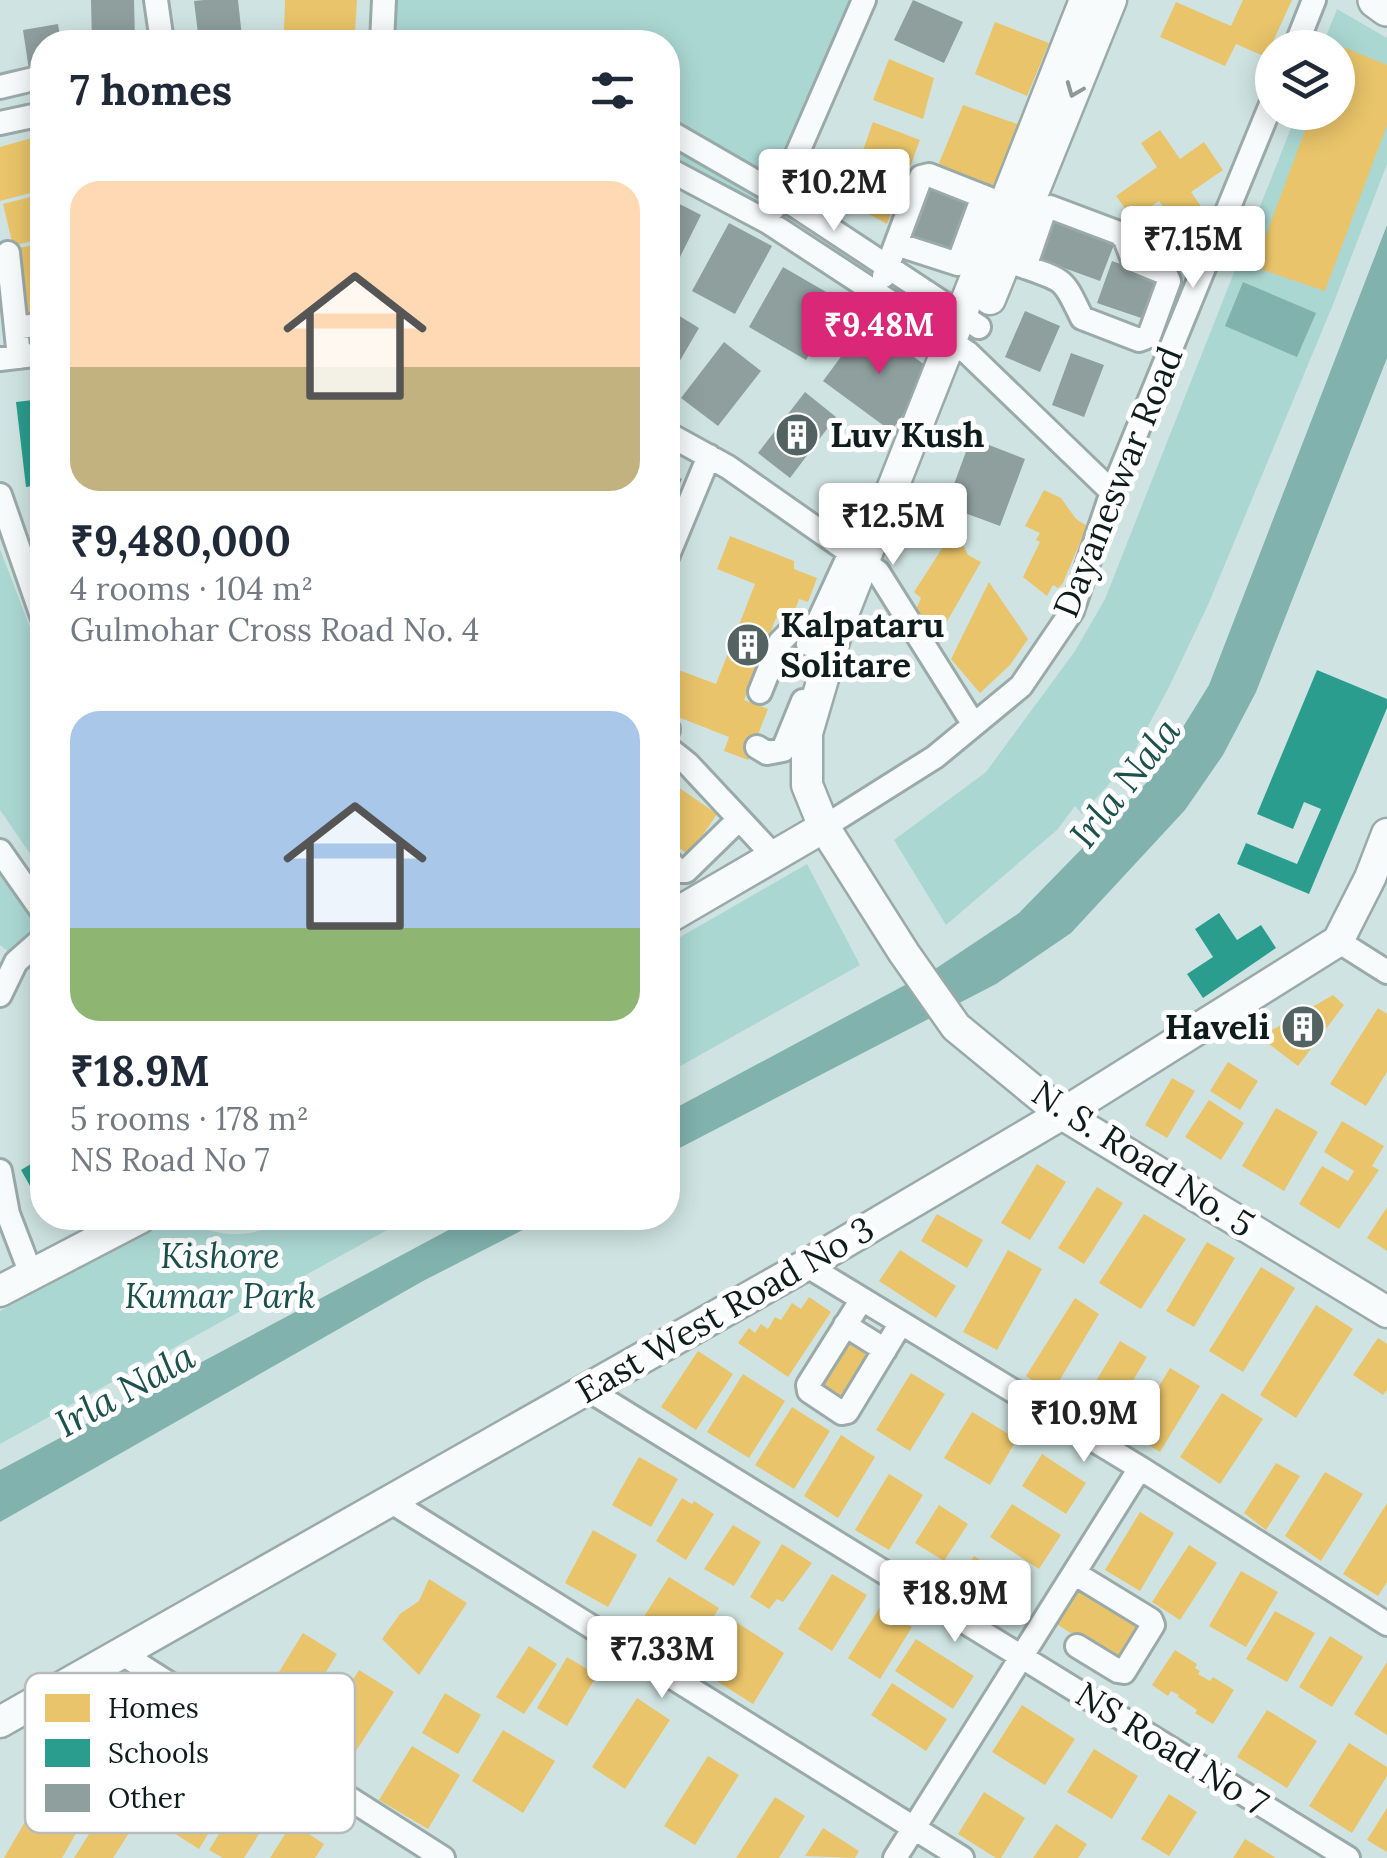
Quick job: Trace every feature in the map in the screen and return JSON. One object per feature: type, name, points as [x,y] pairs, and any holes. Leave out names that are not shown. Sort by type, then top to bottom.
[{"type":"main road","points":[[1376,0],[1387,8]]},
{"type":"street","points":[[156,0],[160,30]]},
{"type":"street","points":[[383,30],[384,0]]},
{"type":"street","points":[[768,222],[864,0]]},
{"type":"street","points":[[896,244],[958,264],[994,201],[1085,0]]},
{"type":"street","points":[[1015,264],[1110,0]]},
{"type":"street","points":[[1302,30],[1314,0]]},
{"type":"street","points":[[0,87],[30,80]]},
{"type":"street","points":[[0,123],[30,117]]},
{"type":"street","name":"Dayaneswar Road","points":[[824,827],[935,757],[1021,686],[1072,610],[1112,492],[1261,130]]},
{"type":"street","points":[[680,138],[779,195],[888,266],[965,334],[1112,492]]},
{"type":"street","points":[[680,175],[768,222],[877,293],[965,334]]},
{"type":"street","points":[[877,293],[916,185],[925,175],[994,201]]},
{"type":"street","points":[[965,334],[994,201]]},
{"type":"street","points":[[795,752],[863,562],[965,334],[1015,264],[1044,212],[1050,207],[1119,233],[1134,260],[1165,273],[1169,281],[1149,336],[1139,340],[1082,318],[1064,282],[1015,264]]},
{"type":"street","points":[[8,253],[21,357]]},
{"type":"street","points":[[16,328],[30,326]]},
{"type":"street","points":[[680,440],[709,456],[863,562],[974,726]]},
{"type":"street","points":[[680,542],[709,456]]},
{"type":"street","points":[[0,495],[30,580]]},
{"type":"street","points":[[811,639],[863,562]]},
{"type":"street","points":[[680,911],[824,827],[821,781],[828,722],[863,562]]},
{"type":"street","points":[[760,692],[785,636],[798,628],[811,639],[820,639],[822,650],[795,752]]},
{"type":"street","points":[[757,748],[767,753],[795,752]]},
{"type":"street","name":"N. S. Road No. 5","points":[[795,752],[824,827],[956,1027],[1062,1114],[1387,1312]]},
{"type":"street","points":[[680,759],[773,855]]},
{"type":"street","points":[[680,871],[686,871],[730,828]]},
{"type":"street","points":[[1387,834],[1338,941],[1387,972]]},
{"type":"street","points":[[0,851],[30,894]]},
{"type":"street","name":"East West Road No 3","points":[[87,1673],[806,1265],[1062,1114],[1338,941]]},
{"type":"street","points":[[0,995],[16,962],[30,949]]},
{"type":"street","points":[[0,1171],[8,1214],[32,1274]]},
{"type":"street","points":[[0,1291],[117,1230]]},
{"type":"street","points":[[806,1265],[1387,1624]]},
{"type":"street","points":[[862,1299],[807,1389],[842,1413],[847,1412],[902,1323]]},
{"type":"street","points":[[845,1325],[885,1350]]},
{"type":"street","name":"NS Road No 7","points":[[587,1389],[1348,1858]]},
{"type":"street","points":[[895,1858],[1140,1468]]},
{"type":"street","points":[[390,1501],[962,1858]]},
{"type":"street","points":[[1068,1684],[1082,1649],[1124,1672],[1154,1625],[1074,1573]]},
{"type":"street","points":[[121,1654],[151,1673]]},
{"type":"street","name":"East West Road No 3","points":[[0,1722],[25,1708]]},
{"type":"street","points":[[355,1802],[443,1858]]},
{"type":"green space","points":[[385,0],[859,0],[765,215],[680,161],[680,30],[383,30]]},
{"type":"green space","points":[[1337,9],[1387,38],[1387,164],[1208,605],[1128,763],[1082,814],[1075,806],[1057,830],[946,925],[894,840],[986,772],[1075,651],[1105,599],[1290,130],[1355,130],[1355,30],[1329,30]]},
{"type":"green space","points":[[0,549],[30,628],[30,854],[0,810]]},
{"type":"green space","points":[[807,864],[860,965],[680,1066],[680,937]]},
{"type":"green space","points":[[0,865],[30,907],[30,930],[10,953],[0,945]]},
{"type":"green space","name":"Kishore Kumar Park","points":[[153,1230],[244,1234],[260,1230],[387,1230],[0,1444],[0,1311]]},
{"type":"shaded area","name":"Irla Nala","points":[[1387,225],[1387,358],[1256,692],[1223,755],[1185,810],[1071,933],[996,984],[680,1148],[680,1106],[935,969],[1019,913],[1152,777],[1209,685]]},
{"type":"shaded area","points":[[1243,282],[1316,313],[1297,357],[1225,326]]},
{"type":"shaded area","name":"Irla Nala","points":[[449,1230],[523,1230],[423,1281],[0,1522],[0,1470]]},
{"type":"building: Homes","points":[[285,0],[357,0],[355,30],[284,30]]},
{"type":"building: Homes","points":[[1243,0],[1292,0],[1278,30],[1255,30],[1255,52],[1236,44],[1225,66],[1160,37],[1176,2],[1231,26]]},
{"type":"building: Homes","points":[[995,22],[1049,43],[1027,96],[975,74]]},
{"type":"building: Homes","points":[[1355,52],[1387,65],[1387,125],[1325,291],[1254,267],[1305,130],[1355,130]]},
{"type":"building: Homes","points":[[889,59],[934,78],[923,119],[873,100]]},
{"type":"building: Homes","points":[[963,105],[1020,125],[996,189],[937,168]]},
{"type":"building: Homes","points":[[873,122],[920,140],[908,172],[862,153]]},
{"type":"building: Homes","points":[[1160,130],[1180,159],[1204,142],[1223,170],[1191,192],[1207,215],[1182,233],[1159,201],[1133,219],[1116,196],[1157,167],[1141,143]]},
{"type":"building: Homes","points":[[30,138],[30,193],[0,201],[0,147]]},
{"type":"building: Homes","points":[[855,170],[900,188],[887,224],[844,200]]},
{"type":"building: Homes","points":[[30,197],[30,241],[13,246],[3,204]]},
{"type":"building: Homes","points":[[30,246],[30,314],[20,315],[10,249]]},
{"type":"building: Homes","points":[[1044,490],[1061,498],[1076,519],[1087,526],[1063,583],[1058,588],[1053,585],[1047,596],[1023,577],[1040,542],[1036,540],[1040,533],[1025,526]]},
{"type":"building: Homes","points":[[952,533],[959,537],[968,555],[981,562],[941,632],[928,626],[915,612],[921,598],[914,592]]},
{"type":"building: Homes","name":"Kalpataru Solitare","points":[[730,536],[794,561],[794,569],[817,578],[808,602],[799,599],[790,624],[776,618],[744,700],[768,709],[748,760],[724,751],[729,737],[680,718],[680,670],[716,684],[755,584],[717,569]]},
{"type":"building: Homes","points":[[989,582],[1028,639],[1010,665],[980,693],[951,659]]},
{"type":"building: Homes","points":[[680,788],[717,814],[689,855],[680,849]]},
{"type":"building: Homes","name":"Haveli","points":[[1333,995],[1344,1005],[1298,1066],[1260,1037]]},
{"type":"building: Homes","points":[[1378,1008],[1387,1014],[1387,1072],[1366,1106],[1330,1084]]},
{"type":"building: Homes","points":[[1228,1062],[1258,1081],[1240,1110],[1210,1091]]},
{"type":"building: Homes","points":[[1172,1078],[1195,1091],[1167,1138],[1145,1125]]},
{"type":"building: Homes","points":[[1209,1100],[1244,1123],[1221,1160],[1185,1137]]},
{"type":"building: Homes","points":[[1276,1108],[1318,1132],[1284,1191],[1242,1166]]},
{"type":"building: Homes","points":[[1342,1121],[1384,1146],[1372,1166],[1379,1170],[1339,1229],[1299,1204],[1322,1166],[1348,1181],[1354,1171],[1324,1152]]},
{"type":"building: Homes","points":[[1037,1164],[1066,1182],[1030,1240],[1001,1223]]},
{"type":"building: Homes","points":[[1097,1187],[1123,1203],[1084,1264],[1058,1248]]},
{"type":"building: Homes","points":[[1387,1207],[1387,1251],[1367,1238]]},
{"type":"building: Homes","points":[[937,1214],[983,1240],[967,1268],[921,1241]]},
{"type":"building: Homes","points":[[1144,1214],[1186,1239],[1141,1309],[1099,1283]]},
{"type":"building: Homes","points":[[1207,1242],[1235,1258],[1194,1327],[1166,1311]]},
{"type":"building: Homes","points":[[900,1250],[956,1286],[936,1318],[879,1281]]},
{"type":"building: Homes","points":[[1008,1250],[1042,1269],[997,1350],[963,1332]]},
{"type":"building: Homes","points":[[1261,1267],[1295,1288],[1243,1372],[1209,1351]]},
{"type":"building: Homes","points":[[809,1297],[831,1312],[788,1377],[738,1343],[749,1328],[755,1333],[761,1324],[768,1329],[775,1317],[781,1320],[792,1303],[801,1309]]},
{"type":"building: Homes","points":[[1075,1298],[1099,1314],[1052,1393],[1026,1376]]},
{"type":"building: Homes","points":[[1316,1305],[1353,1329],[1296,1418],[1260,1395]]},
{"type":"building: Homes","points":[[847,1333],[880,1354],[846,1409],[813,1388]]},
{"type":"building: Homes","points":[[1378,1338],[1387,1344],[1387,1390],[1383,1395],[1353,1375]]},
{"type":"building: Homes","points":[[1120,1341],[1147,1357],[1116,1409],[1100,1399],[1104,1393],[1093,1386]]},
{"type":"building: Homes","points":[[698,1351],[733,1374],[696,1430],[661,1407]]},
{"type":"building: Homes","points":[[1170,1368],[1200,1386],[1160,1452],[1130,1434]]},
{"type":"building: Homes","points":[[911,1373],[945,1394],[910,1451],[876,1430]]},
{"type":"building: Homes","points":[[743,1374],[785,1401],[749,1458],[707,1432]]},
{"type":"building: Homes","points":[[1222,1393],[1263,1419],[1220,1484],[1180,1457]]},
{"type":"building: Homes","points":[[792,1407],[830,1431],[794,1489],[755,1465]]},
{"type":"building: Homes","points":[[972,1412],[1017,1439],[990,1485],[944,1458]]},
{"type":"building: Homes","points":[[841,1435],[875,1457],[838,1518],[804,1496]]},
{"type":"building: Homes","points":[[1042,1454],[1086,1483],[1066,1514],[1022,1486]]},
{"type":"building: Homes","points":[[639,1457],[678,1479],[651,1527],[612,1505]]},
{"type":"building: Homes","points":[[1276,1463],[1300,1476],[1266,1530],[1244,1513]]},
{"type":"building: Homes","points":[[1325,1472],[1363,1494],[1321,1561],[1285,1536]]},
{"type":"building: Homes","points":[[889,1474],[923,1495],[889,1550],[855,1530]]},
{"type":"building: Homes","points":[[682,1498],[714,1514],[686,1560],[656,1541]]},
{"type":"building: Homes","points":[[1387,1503],[1387,1582],[1378,1596],[1343,1574]]},
{"type":"building: Homes","points":[[1012,1504],[1061,1535],[1039,1569],[990,1537]]},
{"type":"building: Homes","points":[[939,1505],[968,1524],[944,1561],[915,1543]]},
{"type":"building: Homes","points":[[1140,1512],[1174,1533],[1140,1591],[1105,1570]]},
{"type":"building: Homes","points":[[733,1525],[761,1542],[734,1586],[704,1569]]},
{"type":"building: Homes","points":[[593,1530],[637,1555],[608,1607],[565,1583]]},
{"type":"building: Homes","points":[[782,1544],[812,1563],[783,1602],[777,1599],[769,1609],[750,1597]]},
{"type":"building: Homes","points":[[1189,1545],[1217,1563],[1180,1620],[1152,1602]]},
{"type":"building: Homes","points":[[974,1556],[1029,1590],[1009,1621],[955,1587]]},
{"type":"building: Homes","points":[[1241,1571],[1278,1592],[1246,1647],[1209,1626]]},
{"type":"building: Homes","points":[[832,1574],[867,1595],[832,1651],[798,1629]]},
{"type":"building: Homes","points":[[669,1577],[719,1608],[685,1663],[635,1631]]},
{"type":"building: Homes","points":[[429,1579],[467,1603],[419,1675],[382,1639],[400,1614],[419,1601]]},
{"type":"building: Homes","points":[[1082,1582],[1147,1624],[1121,1665],[1055,1623]]},
{"type":"building: Homes","points":[[880,1607],[912,1627],[880,1679],[848,1658]]},
{"type":"building: Homes","points":[[1275,1611],[1315,1633],[1287,1682],[1246,1659]]},
{"type":"building: Homes","points":[[736,1622],[784,1653],[753,1704],[704,1673]]},
{"type":"building: Homes","points":[[303,1633],[337,1654],[325,1673],[278,1673]]},
{"type":"building: Homes","points":[[1330,1636],[1363,1657],[1332,1707],[1299,1687]]},
{"type":"building: Homes","points":[[916,1639],[974,1676],[953,1709],[895,1671]]},
{"type":"building: Homes","points":[[529,1646],[557,1664],[524,1714],[496,1697]]},
{"type":"building: Homes","points":[[1175,1650],[1197,1664],[1198,1674],[1210,1681],[1213,1677],[1234,1690],[1213,1724],[1195,1713],[1197,1710],[1179,1695],[1171,1691],[1168,1696],[1152,1685]]},
{"type":"building: Homes","points":[[567,1657],[597,1675],[567,1726],[537,1708]]},
{"type":"building: Homes","points":[[1387,1662],[1387,1735],[1354,1714]]},
{"type":"building: Homes","points":[[359,1670],[394,1692],[355,1752],[355,1676]]},
{"type":"building: Homes","points":[[892,1683],[947,1719],[926,1751],[871,1715]]},
{"type":"building: Homes","points":[[445,1693],[481,1715],[458,1754],[422,1733]]},
{"type":"building: Homes","points":[[637,1698],[670,1720],[625,1789],[592,1767]]},
{"type":"building: Homes","points":[[1022,1705],[1075,1739],[1045,1785],[992,1752]]},
{"type":"building: Homes","points":[[1267,1710],[1317,1741],[1287,1788],[1237,1757]]},
{"type":"building: Homes","points":[[503,1730],[555,1761],[523,1813],[472,1781]]},
{"type":"building: Homes","points":[[1349,1743],[1387,1767],[1387,1776],[1352,1833],[1309,1806]]},
{"type":"building: Homes","points":[[412,1746],[460,1775],[428,1829],[379,1800]]},
{"type":"building: Homes","points":[[1094,1749],[1138,1776],[1112,1819],[1067,1792]]},
{"type":"building: Homes","points":[[708,1756],[739,1775],[695,1845],[664,1826]]},
{"type":"building: Homes","points":[[984,1792],[1025,1818],[1001,1858],[958,1834]]},
{"type":"building: Homes","points":[[1169,1794],[1197,1812],[1169,1856],[1141,1839]]},
{"type":"building: Homes","points":[[775,1797],[805,1816],[779,1858],[736,1858]]},
{"type":"building: Homes","points":[[1387,1808],[1387,1852],[1367,1840]]},
{"type":"building: Homes","points":[[25,1822],[25,1833],[76,1833],[62,1858],[4,1858]]},
{"type":"building: Homes","points":[[1056,1824],[1087,1844],[1078,1858],[1033,1858]]},
{"type":"building: Homes","points":[[823,1828],[859,1851],[855,1858],[805,1856]]},
{"type":"building: Homes","points":[[90,1833],[129,1833],[113,1858],[74,1858]]},
{"type":"building: Homes","points":[[174,1833],[209,1833],[199,1849]]},
{"type":"building: Homes","points":[[220,1833],[260,1833],[244,1858],[223,1858],[209,1850]]},
{"type":"building: Homes","points":[[286,1833],[307,1833],[324,1844],[315,1858],[270,1858]]},
{"type":"building: Homes","points":[[1245,1839],[1276,1858],[1233,1858]]},
{"type":"building: Schools","points":[[30,400],[30,486],[26,487],[16,402]]},
{"type":"building: Schools","points":[[1317,670],[1387,699],[1387,708],[1309,894],[1237,864],[1246,843],[1297,864],[1321,809],[1304,802],[1293,829],[1257,814]]},
{"type":"building: Schools","points":[[1219,913],[1237,940],[1261,925],[1276,948],[1203,998],[1187,974],[1213,957],[1195,929]]},
{"type":"building: Schools","points":[[30,1164],[30,1186],[21,1170]]},
{"type":"building: Other","points":[[91,0],[134,0],[135,30],[92,30]]},
{"type":"building: Other","points":[[238,0],[241,30],[198,30],[194,1]]},
{"type":"building: Other","points":[[913,0],[963,22],[944,63],[894,40]]},
{"type":"building: Other","points":[[58,24],[59,30],[30,30],[30,77],[23,30]]},
{"type":"building: Other","points":[[923,177],[979,197],[955,261],[899,240]]},
{"type":"building: Other","points":[[680,204],[701,215],[680,257]]},
{"type":"building: Other","points":[[1046,217],[1115,242],[1100,281],[1031,256]]},
{"type":"building: Other","points":[[729,223],[772,246],[735,314],[692,291]]},
{"type":"building: Other","points":[[1112,261],[1164,279],[1150,321],[1097,303]]},
{"type":"building: Other","points":[[783,267],[840,300],[806,360],[749,327]]},
{"type":"building: Other","points":[[1025,311],[1060,326],[1040,372],[1005,357]]},
{"type":"building: Other","points":[[680,316],[699,328],[680,360]]},
{"type":"building: Other","points":[[866,323],[935,372],[891,431],[823,381]]},
{"type":"building: Other","points":[[724,342],[761,371],[718,426],[681,398]]},
{"type":"building: Other","points":[[1071,353],[1104,365],[1084,417],[1052,405]]},
{"type":"building: Other","name":"Luv Kush","points":[[805,392],[836,417],[790,478],[758,453]]},
{"type":"building: Other","points":[[971,438],[1025,459],[1000,526],[946,506]]},
{"type":"place","name":"Luv Kush","points":[[797,435]]},
{"type":"place","name":"Kalpataru Solitare","points":[[748,645]]},
{"type":"place","name":"Haveli","points":[[1303,1027]]}]
